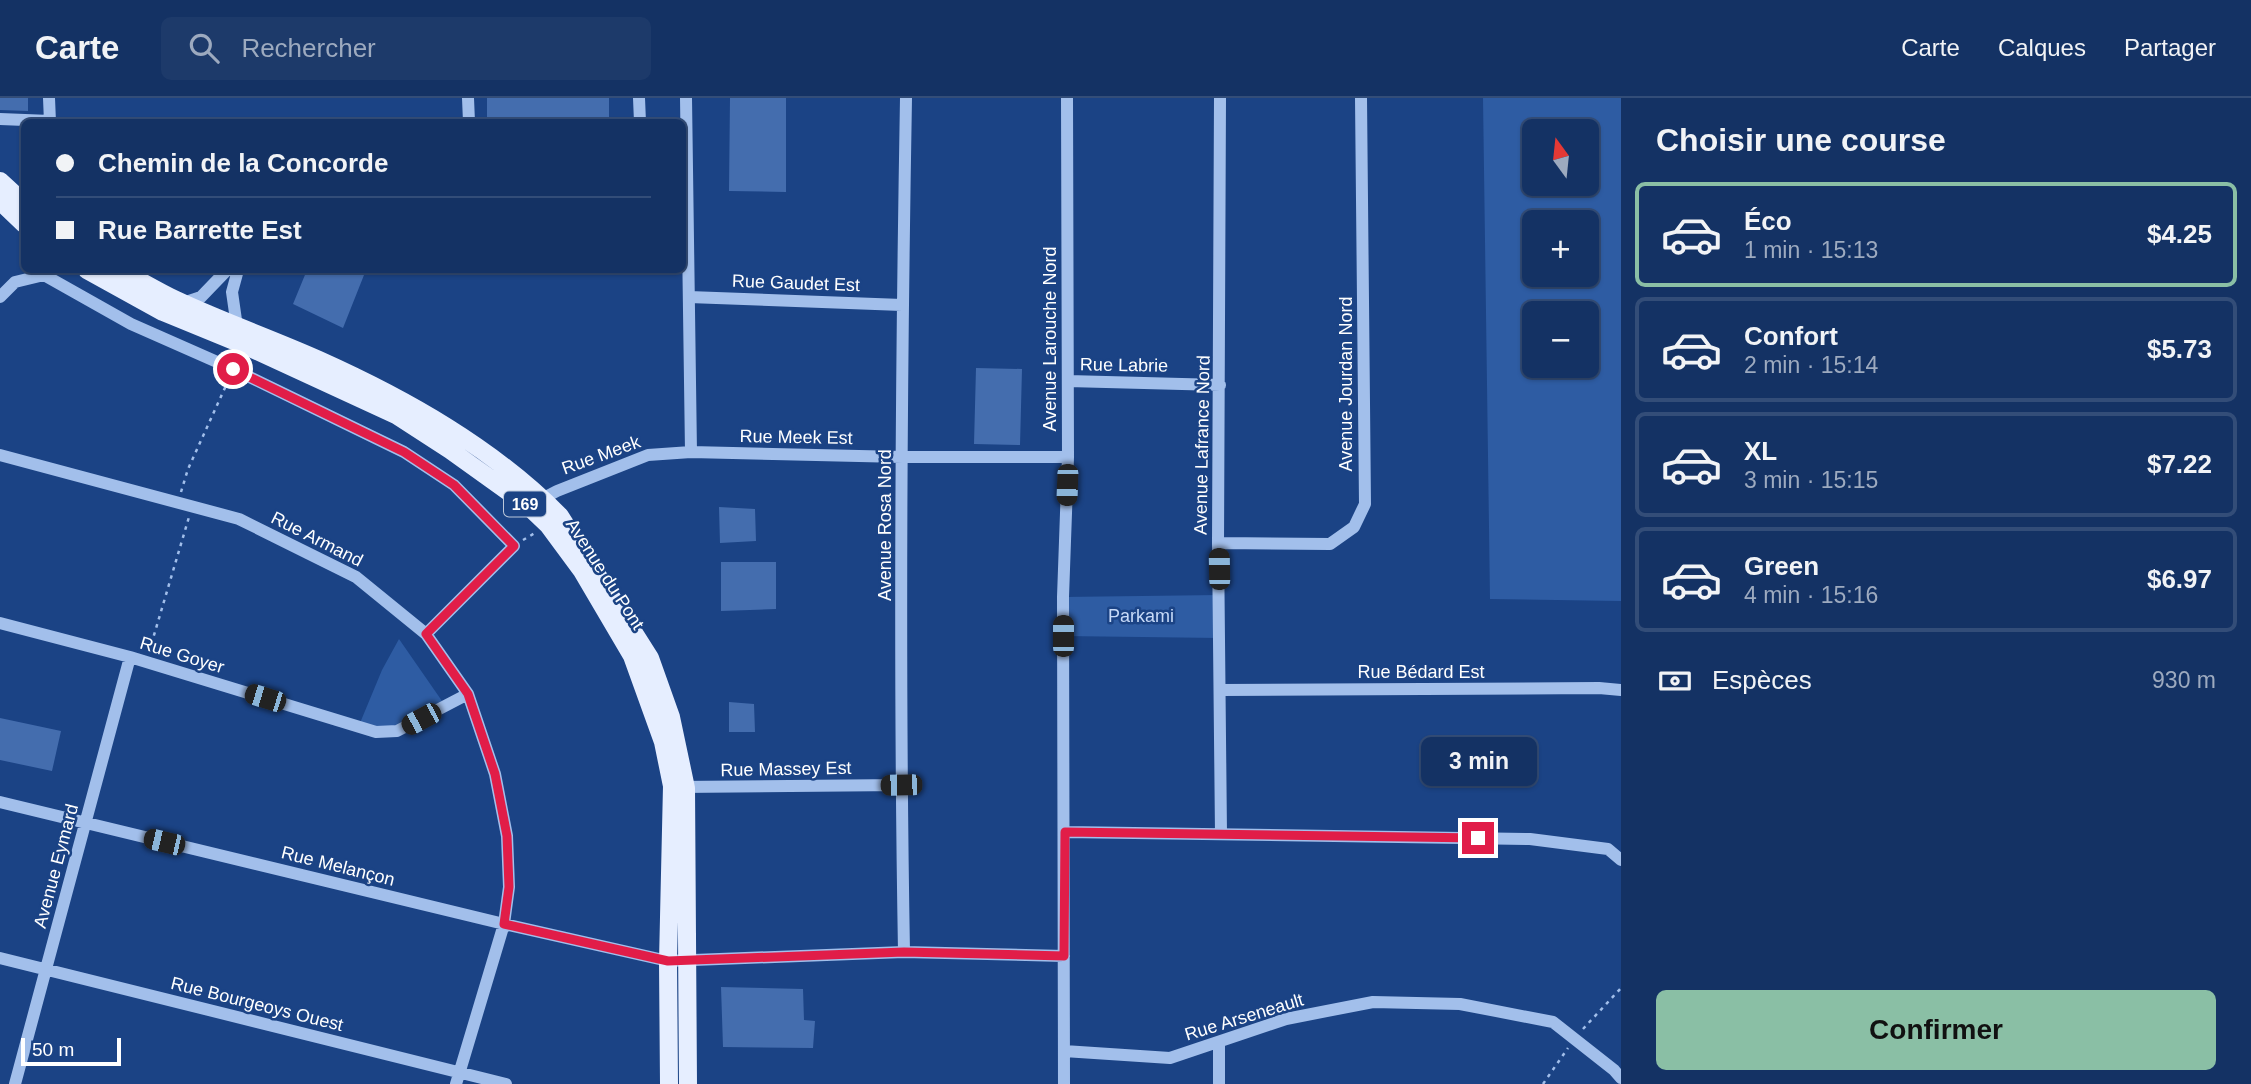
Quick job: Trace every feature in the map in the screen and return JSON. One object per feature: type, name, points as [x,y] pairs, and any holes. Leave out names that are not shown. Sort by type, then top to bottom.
[{"type":"main road","points":[[0,181],[21,200]]},
{"type":"main road","points":[[0,201],[21,221]]},
{"type":"main road","name":"Avenue du Pont","points":[[92,273],[163,312],[246,346],[396,415],[560,516],[650,658],[671,716],[679,787],[687,960],[688,1084]]},
{"type":"main road","name":"Avenue du Pont","points":[[126,273],[183,303],[318,360],[407,403],[487,453],[536,502],[548,524],[582,571],[632,656],[679,787],[668,961],[669,1084]]},
{"type":"street","points":[[49,98],[50,119]]},
{"type":"street","points":[[468,98],[469,119]]},
{"type":"street","points":[[639,98],[640,119]]},
{"type":"street","points":[[686,98],[686,119]]},
{"type":"street","name":"Avenue Rosa Nord","points":[[904,952],[901,785],[902,305],[906,98]]},
{"type":"street","name":"Avenue Larouche Nord","points":[[1064,1084],[1063,597],[1068,457],[1067,98]]},
{"type":"street","name":"Avenue Lafrance Nord","points":[[1220,98],[1218,543],[1221,834]]},
{"type":"street","name":"Avenue Jourdan Nord","points":[[1218,543],[1330,544],[1354,527],[1365,504],[1361,98]]},
{"type":"street","points":[[0,119],[21,120]]},
{"type":"street","points":[[686,218],[691,452]]},
{"type":"street","points":[[183,303],[201,297],[224,273]]},
{"type":"street","points":[[237,273],[232,292],[237,327]]},
{"type":"street","points":[[0,297],[15,282],[44,275],[131,324],[233,369],[404,452],[454,485],[514,546],[426,634]]},
{"type":"street","name":"Rue Gaudet Est","points":[[689,297],[902,305]]},
{"type":"street","name":"Rue Labrie","points":[[1068,381],[1220,385]]},
{"type":"street","name":"Rue Meek","points":[[536,502],[648,455],[691,452]]},
{"type":"street","name":"Rue Meek Est","points":[[691,452],[902,457],[1068,457]]},
{"type":"street","name":"Rue Armand","points":[[0,455],[239,519],[356,577],[426,634],[468,694],[495,774],[507,836],[509,887],[504,924],[458,1078]]},
{"type":"street","name":"Rue Goyer","points":[[0,623],[130,657],[376,732],[397,731],[468,694]]},
{"type":"street","name":"Avenue Eymard","points":[[15,1084],[130,657]]},
{"type":"street","name":"Rue Bédard Est","points":[[1221,690],[1599,688],[1621,691]]},
{"type":"street","name":"Rue Massey Est","points":[[679,787],[901,785]]},
{"type":"street","name":"Rue Melançon","points":[[0,802],[668,961],[904,952],[1064,956]]},
{"type":"street","points":[[1065,832],[1530,839],[1608,849],[1621,860]]},
{"type":"street","name":"Rue Bourgeoys Ouest","points":[[0,958],[458,1078],[506,1084]]},
{"type":"street","name":"Rue Arseneault","points":[[1064,1051],[1171,1058],[1286,1019],[1373,1002],[1460,1004],[1553,1022],[1621,1078]]},
{"type":"street","points":[[1219,1043],[1219,1084]]},
{"type":"path","points":[[177,502],[188,469],[233,369]]},
{"type":"path","points":[[146,662],[192,506]]},
{"type":"path","points":[[514,546],[548,524]]},
{"type":"path","points":[[1543,1084],[1574,1039],[1621,988]]},
{"type":"green space","points":[[1483,98],[1621,98],[1621,601],[1490,599]]},
{"type":"green space","name":"Parkami","points":[[1219,595],[1220,638],[1063,636],[1063,597]]},
{"type":"green space","points":[[399,639],[442,701],[388,729],[360,723],[382,670]]},
{"type":"building","points":[[0,98],[28,98],[28,111],[0,110]]},
{"type":"building","points":[[487,98],[609,98],[609,119],[487,119]]},
{"type":"building","points":[[730,98],[786,98],[786,192],[729,191]]},
{"type":"building","points":[[306,273],[365,273],[343,328],[293,304]]},
{"type":"building","points":[[976,368],[1022,369],[1020,445],[974,444]]},
{"type":"building","points":[[719,507],[755,509],[756,541],[720,543]]},
{"type":"building","points":[[721,562],[776,562],[776,609],[721,611]]},
{"type":"building","points":[[729,702],[754,704],[755,732],[729,732]]},
{"type":"building","points":[[0,718],[61,731],[52,771],[0,760]]},
{"type":"building","points":[[721,987],[803,989],[804,1020],[815,1021],[813,1048],[723,1047]]},
{"type":"route","points":[[233,369],[404,452],[454,485],[514,546],[426,634],[468,694],[495,774],[507,836],[509,887],[504,924],[668,961],[904,952],[1064,956],[1065,832],[1478,838]]}]
